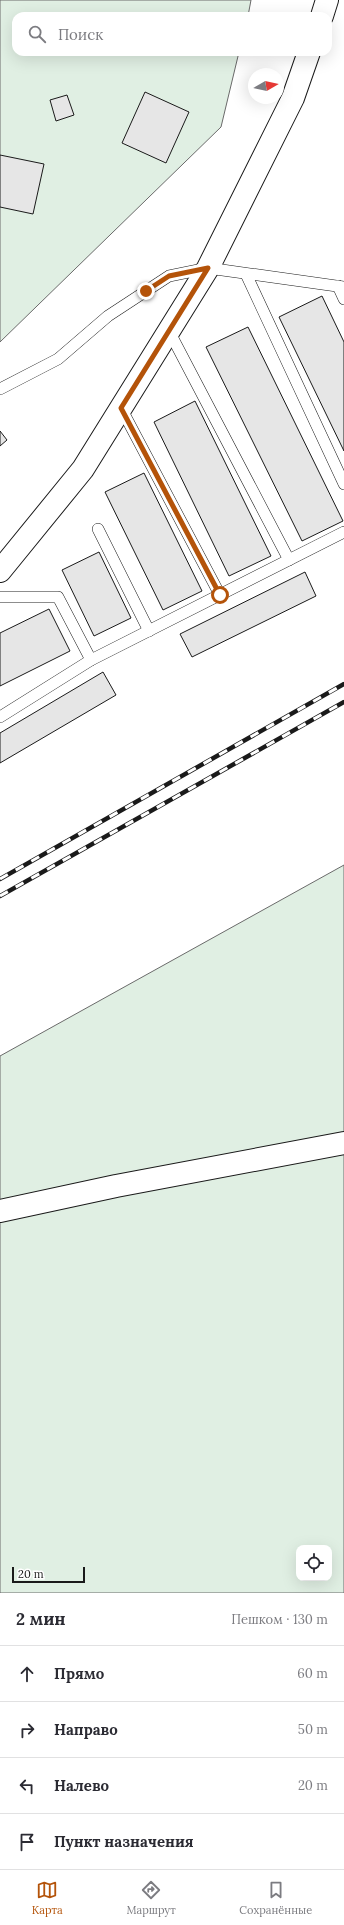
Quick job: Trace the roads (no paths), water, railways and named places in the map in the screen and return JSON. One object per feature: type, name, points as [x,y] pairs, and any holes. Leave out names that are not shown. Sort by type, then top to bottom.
[{"type":"street","points":[[323,12],[327,0]]},
{"type":"street","points":[[0,571],[83,469],[208,268],[293,98],[308,56]]},
{"type":"street","points":[[0,1211],[116,1186],[344,1143]]},
{"type":"lane","points":[[0,389],[58,359],[108,316],[169,276],[208,268],[341,287],[344,299]]},
{"type":"lane","points":[[246,274],[344,484]]},
{"type":"lane","points":[[169,331],[289,560]]},
{"type":"lane","points":[[121,408],[220,595]]},
{"type":"lane","points":[[98,529],[149,631]]},
{"type":"lane","points":[[0,717],[91,660],[344,532]]},
{"type":"lane","points":[[0,597],[58,598],[91,660]]},
{"type":"railway","points":[[0,879],[344,684]]},
{"type":"railway","points":[[0,896],[344,702]]}]
